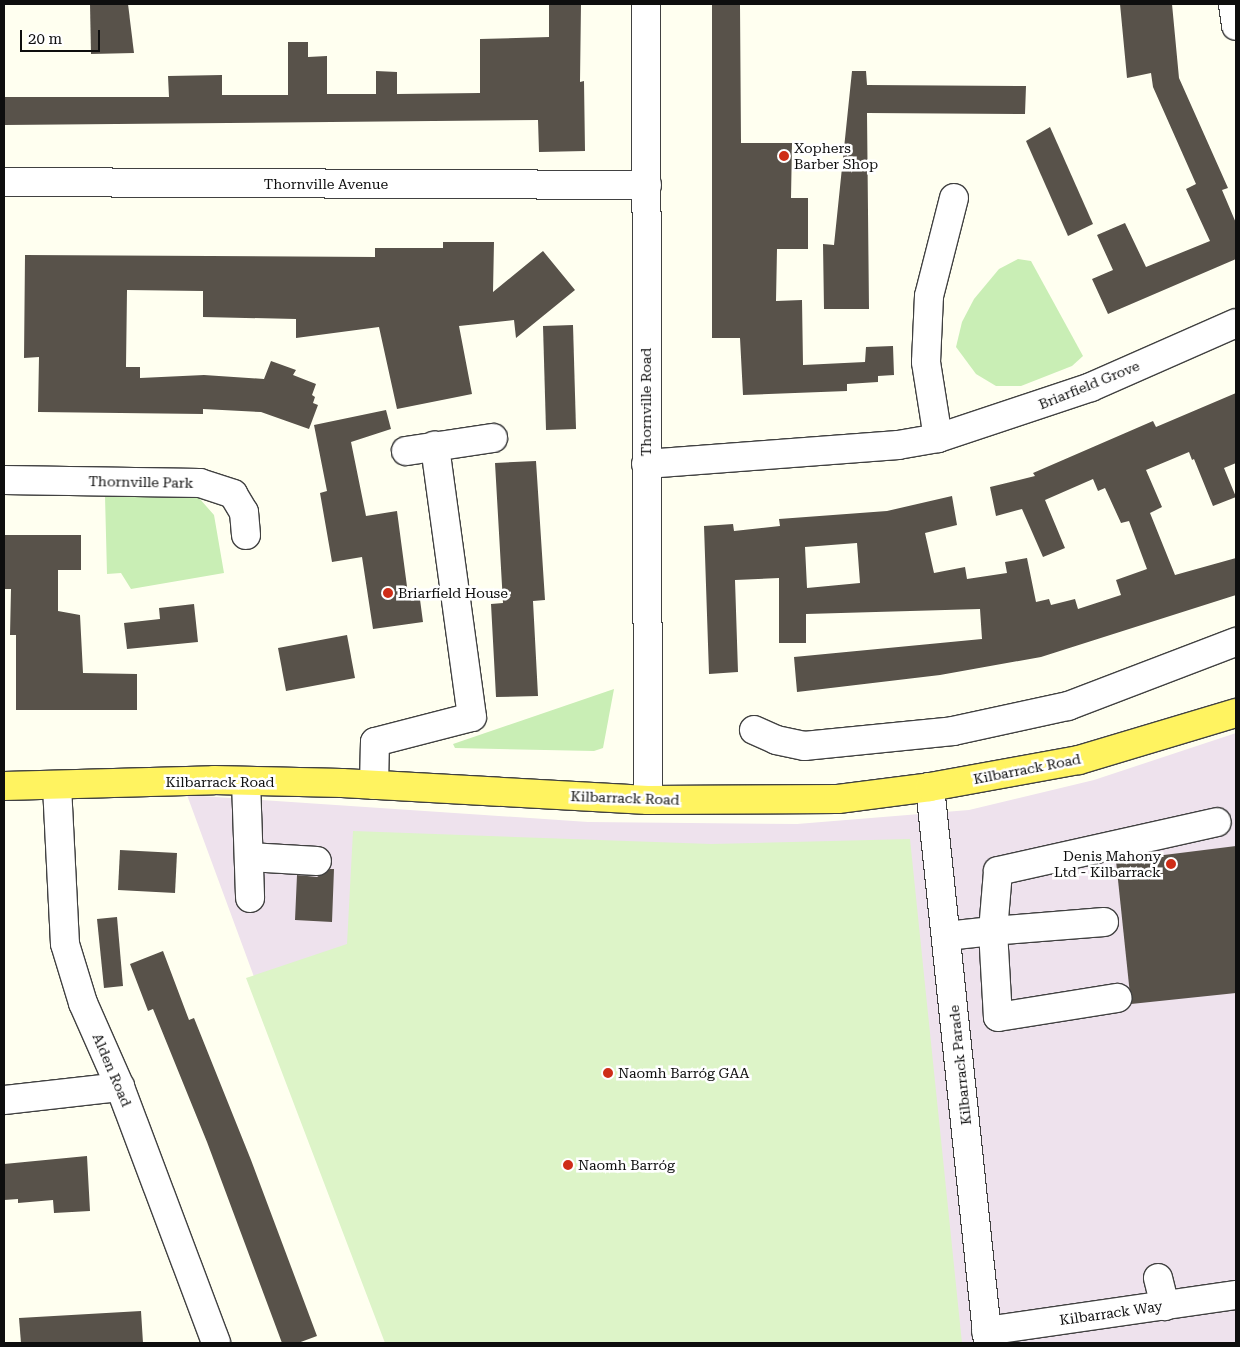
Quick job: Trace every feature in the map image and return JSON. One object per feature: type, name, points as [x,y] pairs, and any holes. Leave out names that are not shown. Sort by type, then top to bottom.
[{"type":"main road","name":"Kilbarrack Road","points":[[4,786],[246,781],[374,785],[648,800],[838,799],[930,787],[1079,760],[1236,713]]},
{"type":"street","name":"Thornville Road","points":[[646,4],[648,800]]},
{"type":"street","points":[[1233,4],[1236,26]]},
{"type":"street","name":"Thornville Avenue","points":[[4,182],[647,185]]},
{"type":"street","points":[[938,438],[926,362],[929,296],[954,198]]},
{"type":"street","name":"Briarfield Grove","points":[[646,464],[898,446],[938,438],[1091,387],[1236,323]]},
{"type":"street","points":[[406,450],[493,438]]},
{"type":"street","points":[[374,785],[375,742],[472,718],[435,446]]},
{"type":"street","name":"Thornville Park","points":[[4,480],[200,483],[233,494],[244,512],[246,535]]},
{"type":"street","points":[[754,730],[776,740],[804,746],[953,731],[1068,706],[1236,642]]},
{"type":"street","points":[[246,781],[250,898]]},
{"type":"street","name":"Alden Road","points":[[57,786],[65,944],[83,1003],[120,1087],[216,1343]]},
{"type":"street","name":"Kilbarrack Parade","points":[[930,787],[987,1337]]},
{"type":"street","points":[[1117,998],[998,1017],[994,931],[998,871],[1217,822]]},
{"type":"street","points":[[249,857],[317,861]]},
{"type":"street","points":[[946,936],[1104,922]]},
{"type":"street","points":[[4,1100],[120,1087]]},
{"type":"street","points":[[1158,1278],[1165,1306]]},
{"type":"street","name":"Kilbarrack Way","points":[[987,1337],[1236,1295]]},
{"type":"shaded area","name":"Naomh Barróg GAA","points":[[1236,733],[1236,1343],[389,1343],[187,795],[588,822],[797,824],[969,810],[1094,780]]},
{"type":"green space","points":[[1018,259],[1031,261],[1083,356],[1072,366],[1021,386],[996,386],[976,374],[956,347],[962,322],[974,299],[999,269]]},
{"type":"green space","points":[[181,492],[199,498],[214,515],[224,573],[131,589],[121,573],[107,574],[105,496]]},
{"type":"green space","points":[[614,689],[603,748],[594,751],[455,748],[453,744]]},
{"type":"green space","name":"Naomh Barróg GAA","points":[[353,831],[711,844],[910,839],[962,1343],[385,1343],[246,978],[347,944]]},
{"type":"building","points":[[90,4],[128,4],[134,53],[91,54]]},
{"type":"building","points":[[549,4],[581,4],[580,82],[584,81],[585,151],[539,152],[538,120],[4,125],[4,97],[169,97],[168,76],[222,75],[222,95],[288,95],[288,42],[308,42],[308,57],[327,56],[327,94],[376,94],[376,71],[397,72],[397,94],[480,93],[480,39],[549,37]]},
{"type":"building","points":[[712,4],[740,4],[741,143],[792,143],[791,198],[808,198],[808,249],[777,249],[776,301],[802,300],[803,365],[865,362],[866,347],[893,346],[894,375],[878,376],[878,382],[847,384],[847,391],[743,395],[740,338],[712,338]]},
{"type":"building","points":[[1120,4],[1172,4],[1179,78],[1228,188],[1222,190],[1236,223],[1236,259],[1108,314],[1092,279],[1113,270],[1097,235],[1125,223],[1146,267],[1210,241],[1186,189],[1196,184],[1153,87],[1151,73],[1127,78]]},
{"type":"building","points":[[852,71],[866,71],[867,85],[1026,86],[1025,114],[867,113],[869,309],[824,309],[823,244],[834,245]]},
{"type":"building","points":[[1050,127],[1093,224],[1068,236],[1026,141]]},
{"type":"building","points":[[443,242],[494,242],[493,292],[543,251],[575,290],[516,338],[514,320],[459,326],[472,394],[397,409],[379,327],[296,338],[296,319],[203,317],[203,291],[127,290],[126,367],[140,367],[140,378],[204,375],[264,379],[271,361],[296,370],[293,375],[316,384],[312,395],[315,397],[313,403],[318,405],[309,429],[261,412],[203,409],[203,414],[38,412],[39,357],[24,358],[25,255],[375,257],[375,248],[443,248]]},
{"type":"building","points":[[573,325],[576,429],[546,430],[543,326]]},
{"type":"building","points":[[1236,393],[1236,463],[1224,468],[1236,497],[1213,506],[1194,459],[1192,460],[1189,452],[1146,470],[1162,507],[1150,513],[1175,575],[1236,558],[1236,595],[1041,657],[940,675],[797,692],[794,657],[982,639],[980,609],[806,614],[806,643],[779,643],[779,578],[735,580],[738,672],[709,674],[704,526],[733,524],[734,531],[780,526],[779,519],[887,511],[952,496],[957,525],[925,533],[934,573],[965,567],[967,579],[1007,573],[1005,562],[1027,558],[1036,602],[1049,599],[1051,605],[1075,599],[1078,609],[1121,595],[1116,580],[1147,569],[1129,521],[1121,523],[1105,488],[1098,491],[1093,479],[1045,500],[1065,548],[1043,557],[1022,509],[996,516],[990,487],[1035,476],[1033,473],[1153,421],[1156,427]],"holes":[[[857,543],[860,583],[807,588],[805,547]]]},
{"type":"building","points":[[386,410],[391,429],[351,442],[366,516],[397,511],[408,594],[419,592],[423,622],[373,629],[362,557],[332,562],[320,493],[327,491],[314,425]]},
{"type":"building","points":[[536,461],[545,600],[533,601],[538,696],[496,697],[491,604],[503,603],[495,463]]},
{"type":"building","points":[[4,535],[81,535],[81,570],[58,570],[58,611],[80,615],[83,673],[137,674],[137,710],[16,710],[16,635],[10,635],[11,589],[4,589]]},
{"type":"building","points":[[194,604],[198,642],[127,649],[124,623],[160,619],[159,608]]},
{"type":"building","points":[[347,635],[355,678],[286,691],[278,648]]},
{"type":"building","points":[[1236,846],[1236,993],[1131,1004],[1116,861]]},
{"type":"building","points":[[120,850],[177,853],[175,893],[118,890]]},
{"type":"building","points":[[330,869],[334,869],[332,922],[295,920],[297,875],[317,877]]},
{"type":"building","points":[[117,917],[123,986],[104,988],[97,919]]},
{"type":"building","points":[[163,951],[189,1020],[194,1018],[251,1160],[317,1336],[298,1343],[282,1343],[207,1142],[153,1009],[148,1011],[130,964]]},
{"type":"building","points":[[87,1156],[90,1211],[54,1213],[53,1200],[18,1203],[18,1199],[4,1200],[4,1164]]},
{"type":"building","points":[[141,1311],[143,1343],[21,1343],[19,1318]]},
{"type":"place","name":"Xophers Barber Shop","points":[[784,156]]},
{"type":"place","name":"Briarfield House","points":[[388,593]]},
{"type":"place","name":"Denis Mahony Ltd - Kilbarrack","points":[[1171,864]]},
{"type":"place","name":"Naomh Barróg GAA","points":[[608,1073]]},
{"type":"place","name":"Naomh Barróg","points":[[568,1165]]}]
